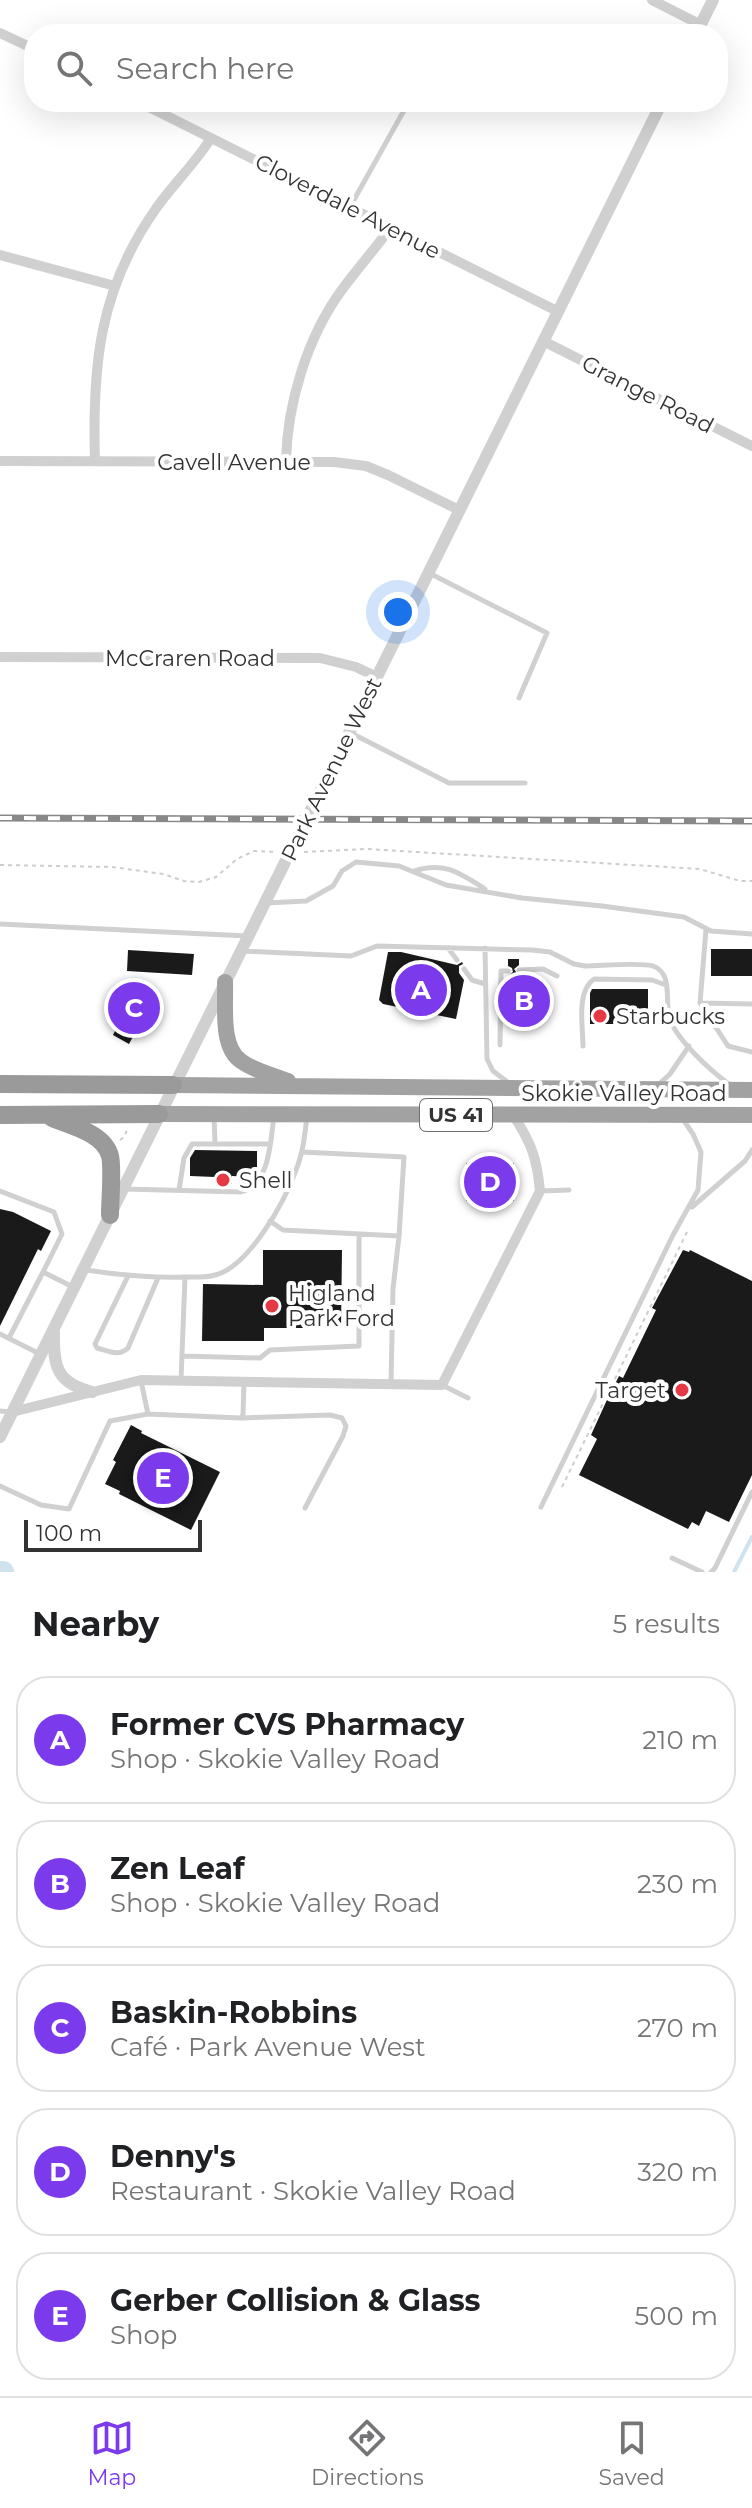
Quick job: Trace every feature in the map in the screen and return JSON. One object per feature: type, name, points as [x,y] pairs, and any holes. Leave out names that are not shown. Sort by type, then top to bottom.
[{"type":"highway","points":[[225,982],[228,1040],[232,1051],[239,1060],[256,1069],[301,1086]]},
{"type":"highway","name":"US 41","points":[[0,1084],[173,1085]]},
{"type":"highway","name":"Skokie Valley Road","points":[[173,1085],[744,1090]]},
{"type":"highway","points":[[42,1114],[90,1134],[102,1143],[110,1156],[110,1215]]},
{"type":"highway","name":"US 41","points":[[0,1115],[159,1114]]},
{"type":"highway","name":"Skokie Valley Road","points":[[159,1114],[752,1115]]},
{"type":"street","points":[[652,0],[689,24]]},
{"type":"street","points":[[701,24],[713,0]]},
{"type":"street","points":[[0,33],[24,44]]},
{"type":"street","name":"Cloverdale Avenue","points":[[159,112],[557,311]]},
{"type":"street","name":"Park Avenue West","points":[[0,1437],[6,1411],[41,1354],[657,112]]},
{"type":"street","points":[[95,461],[93,404],[96,360],[115,286],[143,228],[211,138]]},
{"type":"street","points":[[286,462],[294,402],[317,335],[341,291],[391,227]]},
{"type":"street","points":[[0,255],[115,286]]},
{"type":"street","name":"Grange Road","points":[[543,341],[752,446]]},
{"type":"street","name":"Cavell Avenue","points":[[0,461],[334,462],[366,466],[459,510]]},
{"type":"street","name":"McCraren Road","points":[[0,657],[320,658],[356,667],[377,677]]},
{"type":"street","points":[[6,1411],[141,1380],[442,1385],[540,1191],[538,1165],[530,1141],[513,1115]]},
{"type":"street","points":[[54,1326],[56,1368],[63,1379],[92,1392]]},
{"type":"lane","points":[[350,207],[403,112]]},
{"type":"lane","points":[[428,573],[547,633],[519,698]]},
{"type":"lane","points":[[350,732],[449,783],[525,783]]},
{"type":"lane","points":[[265,904],[306,901],[333,886],[342,871],[356,862],[399,866],[446,885],[684,917],[711,931],[752,934]]},
{"type":"lane","points":[[412,871],[427,866],[445,867],[489,892]]},
{"type":"lane","points":[[0,924],[248,936]]},
{"type":"lane","points":[[706,928],[700,1003],[728,1046],[752,1052]]},
{"type":"lane","points":[[241,951],[351,956],[377,946],[485,948],[550,952],[585,966],[651,965],[661,971],[667,985],[669,1016],[675,1030],[714,1073],[744,1090]]},
{"type":"lane","points":[[447,948],[457,960]]},
{"type":"lane","points":[[485,948],[487,1059],[493,1071],[516,1088]]},
{"type":"lane","points":[[464,969],[472,980],[485,984]]},
{"type":"lane","points":[[519,970],[543,969],[557,976]]},
{"type":"lane","points":[[500,1045],[501,971],[508,971]]},
{"type":"lane","points":[[583,1046],[584,992],[588,983],[594,979],[652,980],[667,985]]},
{"type":"lane","points":[[700,1003],[752,1004]]},
{"type":"lane","points":[[653,1090],[670,1074],[689,1046]]},
{"type":"lane","points":[[214,1115],[215,1143]]},
{"type":"lane","points":[[122,1189],[241,1192],[252,1188],[264,1170],[274,1115]]},
{"type":"lane","points":[[83,1269],[158,1278],[216,1275],[234,1267],[270,1221],[293,1179],[302,1152],[307,1115]]},
{"type":"lane","points":[[541,1507],[673,1235],[698,1190],[701,1152],[680,1115]]},
{"type":"lane","points":[[179,1190],[187,1149],[192,1144],[269,1144]]},
{"type":"lane","points":[[689,1209],[745,1161],[752,1150]]},
{"type":"lane","points":[[302,1152],[404,1157],[393,1289],[391,1383]]},
{"type":"lane","points":[[540,1191],[569,1190]]},
{"type":"lane","points":[[0,1191],[54,1212],[62,1234],[9,1338]]},
{"type":"lane","points":[[270,1221],[283,1230],[399,1236]]},
{"type":"lane","points":[[182,1356],[260,1358],[270,1350],[359,1346],[359,1235]]},
{"type":"lane","points":[[43,1272],[74,1287]]},
{"type":"lane","points":[[128,1276],[95,1344],[97,1348],[114,1353],[128,1348],[158,1278]]},
{"type":"lane","points":[[181,1380],[185,1277]]},
{"type":"lane","points":[[0,1334],[41,1354]]},
{"type":"lane","points":[[141,1380],[148,1414]]},
{"type":"lane","points":[[241,1418],[244,1381]]},
{"type":"lane","points":[[442,1385],[468,1398]]},
{"type":"lane","points":[[0,1486],[41,1505],[69,1509],[110,1421],[148,1414],[241,1418],[330,1415],[342,1418],[346,1426],[343,1436],[305,1508]]},
{"type":"lane","points":[[711,1572],[752,1492]]},
{"type":"lane","points":[[672,1558],[702,1572]]},
{"type":"path","points":[[119,1140],[127,1130]]},
{"type":"path","points":[[562,1487],[688,1230]]},
{"type":"building","points":[[711,949],[752,949],[752,976],[711,976]]},
{"type":"building","points":[[128,950],[194,954],[192,975],[127,971]]},
{"type":"building","points":[[388,952],[401,952],[457,965],[462,962],[459,973],[464,980],[456,1019],[383,1004],[379,1000]]},
{"type":"building","points":[[508,959],[519,959],[519,965],[514,969],[518,984],[541,985],[540,1019],[532,1019],[532,1029],[513,1029],[513,1018],[508,1018],[508,976],[513,972],[508,966]]},
{"type":"building","points":[[592,989],[648,989],[648,1024],[590,1024]]},
{"type":"building","points":[[132,998],[146,1004],[129,1044],[113,1035]]},
{"type":"building","name":"Shell","points":[[195,1150],[257,1151],[257,1172],[253,1177],[232,1176],[232,1184],[215,1184],[215,1177],[190,1176],[190,1158]]},
{"type":"building","points":[[482,1155],[498,1155],[498,1163],[514,1163],[514,1201],[466,1201],[466,1163],[482,1163]]},
{"type":"building","points":[[0,1209],[51,1231],[41,1251],[38,1249],[0,1326]]},
{"type":"building","name":"Higland Park Ford","points":[[263,1250],[342,1250],[341,1328],[264,1328],[264,1341],[202,1341],[203,1284],[263,1285]]},
{"type":"building","name":"Target","points":[[683,1250],[690,1250],[752,1281],[752,1475],[729,1522],[706,1511],[699,1526],[692,1522],[688,1529],[579,1475],[597,1439],[591,1435],[606,1402],[619,1376],[623,1378],[656,1310],[652,1308]]},
{"type":"building","points":[[131,1425],[141,1433],[220,1472],[191,1530],[105,1484]]},
{"type":"waterway","points":[[734,1572],[752,1537]]},
{"type":"railway","points":[[0,818],[752,821]]},
{"type":"place","name":"Former CVS Pharmacy","points":[[421,990]]},
{"type":"place","name":"Zen Leaf","points":[[524,1001]]},
{"type":"place","name":"Baskin-Robbins","points":[[134,1008]]},
{"type":"place","name":"Starbucks","points":[[600,1016]]},
{"type":"place","name":"Shell","points":[[223,1180]]},
{"type":"place","name":"Denny's","points":[[490,1182]]},
{"type":"place","name":"Higland Park Ford","points":[[272,1306]]},
{"type":"place","name":"Target","points":[[682,1390]]},
{"type":"place","name":"Gerber Collision & Glass","points":[[163,1478]]}]
